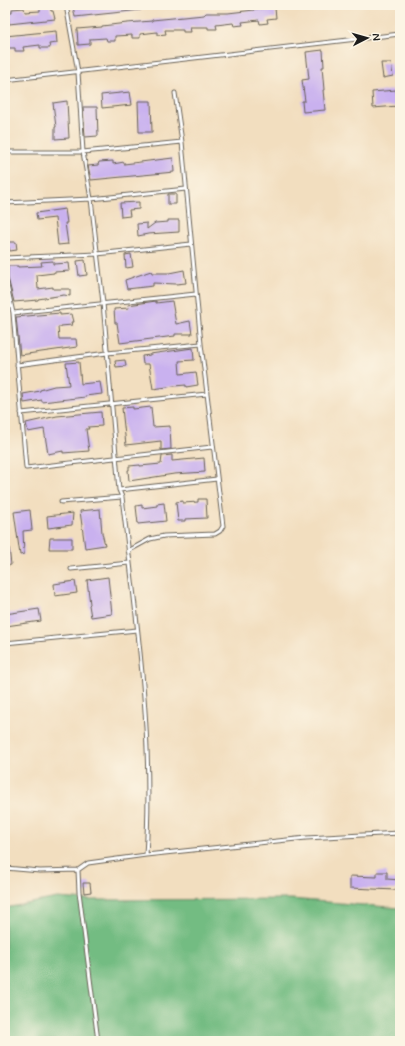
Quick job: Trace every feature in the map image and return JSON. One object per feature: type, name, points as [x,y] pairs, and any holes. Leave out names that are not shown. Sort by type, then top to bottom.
[{"type":"lane","points":[[66,5],[78,72],[83,152],[91,199],[103,303],[119,490],[122,497],[145,698],[148,823],[146,855]]},
{"type":"lane","points":[[5,80],[400,34]]},
{"type":"lane","points":[[128,551],[150,539],[164,536],[215,534],[220,531],[223,526],[212,447],[182,142],[175,93]]},
{"type":"lane","points":[[5,152],[83,152],[182,142]]},
{"type":"lane","points":[[5,204],[91,199],[186,188]]},
{"type":"lane","points":[[5,258],[97,254],[191,244]]},
{"type":"lane","points":[[5,276],[13,313],[26,468],[212,447]]},
{"type":"lane","points":[[13,313],[196,294]]},
{"type":"lane","points":[[17,365],[107,353],[201,344]]},
{"type":"lane","points":[[21,413],[207,394]]},
{"type":"lane","points":[[119,490],[216,479]]},
{"type":"lane","points":[[61,502],[122,497]]},
{"type":"lane","points":[[71,570],[129,563]]},
{"type":"lane","points":[[5,643],[137,630]]},
{"type":"lane","points":[[5,868],[78,870],[88,864],[146,855],[306,838],[400,833]]},
{"type":"lane","points":[[78,870],[80,900],[98,1041]]},
{"type":"green space","points":[[57,898],[88,900],[291,899],[400,908],[400,1041],[5,1041],[5,908]]},
{"type":"building","points":[[141,5],[141,10],[75,17],[73,6]]},
{"type":"building","points":[[40,6],[50,6],[55,19],[9,24],[8,13],[12,12],[12,9],[24,8],[25,12],[40,11]]},
{"type":"building","points":[[275,8],[276,18],[267,19],[268,23],[260,24],[259,20],[242,22],[243,25],[234,26],[233,23],[216,25],[217,29],[208,29],[208,27],[190,27],[191,32],[183,32],[183,30],[165,30],[166,34],[157,35],[157,32],[140,34],[140,38],[132,38],[132,35],[115,36],[115,41],[107,41],[106,38],[90,39],[90,44],[78,45],[77,29],[204,15],[206,13],[228,13],[254,9]]},
{"type":"building","points":[[56,31],[57,43],[49,44],[50,48],[40,48],[40,45],[23,47],[24,51],[15,51],[15,48],[5,48],[5,36]]},
{"type":"building","points":[[323,50],[324,67],[322,67],[325,110],[303,112],[302,101],[305,101],[302,80],[309,79],[306,52]]},
{"type":"building","points":[[381,63],[391,63],[393,76],[383,78]]},
{"type":"building","points":[[396,90],[398,106],[373,108],[372,92]]},
{"type":"building","points":[[130,92],[132,105],[102,108],[101,95]]},
{"type":"building","points":[[67,101],[69,138],[55,139],[56,127],[53,103]]},
{"type":"building","points":[[138,101],[151,101],[152,132],[139,132]]},
{"type":"building","points":[[83,107],[97,107],[98,136],[85,137]]},
{"type":"building","points":[[173,158],[174,172],[91,180],[88,166],[98,165],[99,162],[113,161],[113,164],[124,162],[124,164]]},
{"type":"building","points":[[168,194],[176,194],[176,204],[168,204]]},
{"type":"building","points":[[139,202],[139,209],[129,210],[130,216],[121,217],[120,203]]},
{"type":"building","points":[[65,209],[68,244],[58,245],[55,218],[37,220],[36,213]]},
{"type":"building","points":[[168,220],[179,220],[179,232],[138,236],[137,224],[147,223],[147,229],[155,223],[168,222]]},
{"type":"building","points":[[7,242],[16,242],[17,250],[10,251]]},
{"type":"building","points":[[131,254],[133,267],[126,268],[125,255]]},
{"type":"building","points":[[85,260],[87,275],[79,276],[77,261]]},
{"type":"building","points":[[53,261],[53,264],[69,263],[70,271],[37,275],[38,289],[53,287],[53,289],[70,289],[70,296],[64,295],[38,300],[14,302],[8,278],[8,266],[42,266],[41,262]]},
{"type":"building","points":[[184,270],[186,283],[153,283],[153,286],[127,289],[125,280],[151,271],[152,273],[169,273]]},
{"type":"building","points":[[156,301],[156,303],[172,301],[176,324],[190,321],[192,334],[175,334],[175,336],[120,343],[117,323],[115,323],[114,309],[129,308],[128,305]]},
{"type":"building","points":[[60,313],[60,315],[72,314],[74,322],[71,322],[72,325],[58,327],[59,339],[76,339],[77,347],[20,355],[16,317]]},
{"type":"building","points":[[193,348],[194,360],[179,361],[180,374],[196,372],[198,385],[153,389],[149,364],[143,364],[142,356]]},
{"type":"building","points":[[125,360],[126,366],[116,367],[115,361]]},
{"type":"building","points":[[79,362],[81,384],[100,382],[102,394],[24,403],[23,394],[40,391],[54,386],[69,385],[66,363]]},
{"type":"building","points":[[133,407],[133,409],[151,407],[153,427],[170,426],[171,449],[161,450],[161,441],[126,445],[122,408]]},
{"type":"building","points":[[101,412],[102,426],[88,427],[89,429],[86,429],[89,451],[63,453],[63,451],[48,454],[44,429],[28,432],[26,423],[57,416]]},
{"type":"building","points":[[172,455],[172,461],[204,458],[205,472],[174,474],[129,481],[129,466],[161,464],[162,456]]},
{"type":"building","points":[[198,499],[206,499],[207,518],[185,519],[185,521],[178,521],[176,502],[198,502]]},
{"type":"building","points":[[164,503],[166,521],[138,524],[136,506],[142,505],[142,508],[157,506],[157,504]]},
{"type":"building","points":[[100,509],[102,533],[105,545],[85,548],[80,511]]},
{"type":"building","points":[[30,510],[32,530],[23,531],[24,554],[20,555],[14,512]]},
{"type":"building","points":[[73,513],[72,525],[48,528],[47,516]]},
{"type":"building","points":[[50,538],[72,538],[72,549],[49,549]]},
{"type":"building","points":[[9,547],[11,565],[5,566],[5,548]]},
{"type":"building","points":[[108,577],[112,614],[91,617],[87,580]]},
{"type":"building","points":[[75,581],[77,593],[55,596],[54,584]]},
{"type":"building","points":[[39,609],[41,621],[6,626],[5,614]]},
{"type":"building","points":[[377,872],[387,872],[387,879],[400,880],[400,888],[396,888],[396,890],[350,888],[350,876],[377,877]]},
{"type":"building","points":[[83,883],[90,883],[91,892],[84,893]]}]
